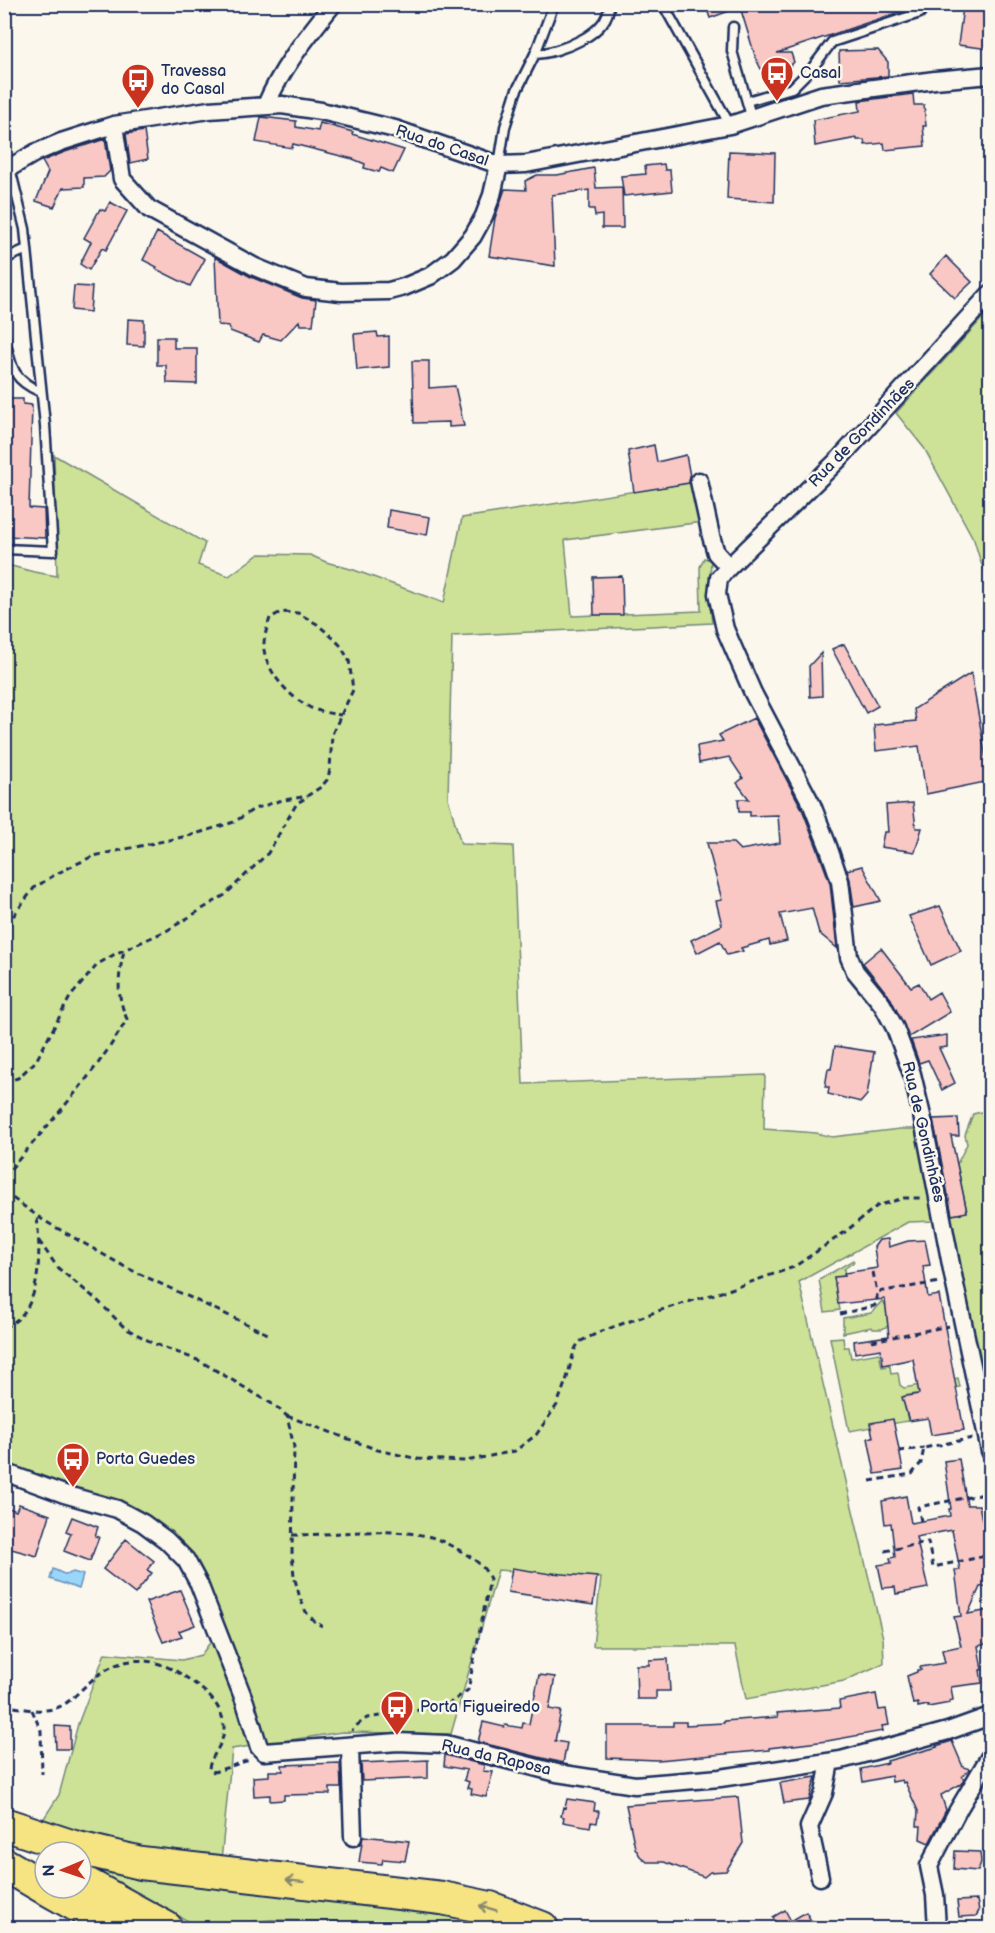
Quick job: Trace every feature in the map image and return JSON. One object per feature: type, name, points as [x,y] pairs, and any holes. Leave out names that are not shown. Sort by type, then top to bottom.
[{"type":"highway","points":[[4,1824],[74,1847],[141,1863],[442,1898],[490,1908],[542,1929]]},
{"type":"highway","points":[[4,1835],[33,1853]]},
{"type":"highway","points":[[4,1864],[33,1881]]},
{"type":"highway","points":[[93,1894],[113,1917]]},
{"type":"highway","points":[[73,1900],[113,1917],[166,1929]]},
{"type":"street","points":[[266,105],[275,84],[296,50],[333,4]]},
{"type":"street","name":"Rua do Casal","points":[[7,170],[35,153],[114,125],[208,110],[266,105],[321,111],[395,129],[499,165],[526,164],[730,125],[820,95],[990,75]]},
{"type":"street","points":[[114,125],[122,179],[149,209],[255,267],[306,288],[341,292],[389,291],[404,287],[430,276],[453,259],[473,236],[484,216],[499,165]]},
{"type":"street","name":"Rua de Gondinhães","points":[[989,1443],[912,1074],[895,1028],[882,1004],[855,971],[849,957],[840,881],[828,846],[812,806],[753,693],[725,629],[717,594],[719,578],[729,567],[840,459],[990,294]]},
{"type":"street","points":[[699,481],[716,553],[729,567]]},
{"type":"street","points":[[4,1472],[64,1494],[117,1509],[143,1523],[166,1540],[186,1560],[200,1584],[245,1702],[258,1747],[264,1752]]},
{"type":"street","name":"Rua da Raposa","points":[[264,1752],[398,1742],[446,1744],[557,1773],[635,1785],[720,1778],[830,1762],[948,1731],[990,1716]]},
{"type":"street","points":[[350,1747],[353,1837]]},
{"type":"street","points":[[936,1929],[929,1866],[990,1756]]},
{"type":"street","points":[[820,1877],[808,1827],[824,1793],[830,1762]]},
{"type":"lane","points":[[499,165],[505,127],[516,92],[535,54],[554,4]]},
{"type":"lane","points":[[535,54],[556,51],[588,36],[609,12],[609,4]]},
{"type":"lane","points":[[663,4],[730,125]]},
{"type":"lane","points":[[747,101],[792,88],[813,67],[832,42],[920,13],[926,4]]},
{"type":"lane","points":[[733,27],[732,51],[752,119]]},
{"type":"lane","points":[[4,549],[54,551],[42,392],[26,229],[7,170]]},
{"type":"lane","points":[[4,260],[27,249]]},
{"type":"lane","points":[[4,334],[15,373],[27,386],[42,392]]},
{"type":"path","points":[[4,1082],[18,1078],[36,1061],[70,998],[98,964],[168,930],[225,895],[268,853],[297,803],[321,788],[327,780],[332,760],[333,734],[353,690],[349,660],[340,645],[317,624],[298,613],[281,612],[270,618],[264,648],[267,660],[279,681],[302,702],[315,709],[341,715]]},
{"type":"path","points":[[4,935],[14,915],[34,888],[56,874],[93,856],[135,845],[192,835],[234,822],[254,809],[279,801],[307,796]]},
{"type":"path","points":[[4,1178],[100,1060],[127,1019],[121,1007],[118,983],[125,950]]},
{"type":"path","points":[[4,1192],[37,1216],[127,1268],[268,1334]]},
{"type":"path","points":[[39,1241],[58,1268],[97,1300],[125,1328],[155,1344],[200,1361],[274,1405],[287,1416],[378,1450],[418,1459],[466,1461],[515,1451],[536,1435],[557,1405],[579,1342],[602,1331],[661,1310],[794,1267],[845,1232],[877,1206],[904,1198],[938,1198]]},
{"type":"path","points":[[4,1327],[15,1323],[33,1298],[39,1241],[37,1216]]},
{"type":"path","points":[[840,1314],[874,1306],[877,1303],[873,1272]]},
{"type":"path","points":[[877,1292],[954,1280]]},
{"type":"path","points":[[872,1341],[963,1323]]},
{"type":"path","points":[[287,1416],[294,1447],[293,1565],[300,1598],[306,1612],[322,1626]]},
{"type":"path","points":[[899,1451],[989,1443]]},
{"type":"path","points":[[870,1481],[912,1473],[921,1463],[924,1448]]},
{"type":"path","points":[[921,1521],[918,1507],[990,1493]]},
{"type":"path","points":[[292,1535],[364,1532],[429,1536],[474,1559],[484,1567],[490,1579],[468,1690],[446,1706],[367,1718],[352,1728],[350,1747]]},
{"type":"path","points":[[885,1551],[928,1542],[933,1567],[990,1555]]},
{"type":"path","points":[[4,1705],[32,1710],[57,1707],[66,1703],[100,1673],[120,1662],[130,1660],[152,1662],[175,1669],[185,1676],[207,1693],[219,1709],[224,1730],[220,1748],[209,1763],[211,1771],[236,1766],[264,1752]]},
{"type":"path","points":[[32,1710],[41,1731],[42,1774]]},
{"type":"green space","points":[[990,312],[990,580],[981,563],[974,540],[924,448],[896,413]]},
{"type":"green space","points":[[54,455],[205,543],[198,565],[229,576],[259,554],[310,555],[444,603],[462,518],[694,482],[702,522],[565,540],[572,616],[701,611],[700,567],[704,558],[711,560],[709,595],[712,623],[452,636],[448,798],[461,844],[513,846],[523,1084],[765,1075],[764,1129],[816,1133],[832,1137],[916,1129],[936,1221],[908,1222],[799,1282],[883,1638],[884,1663],[844,1681],[746,1699],[735,1646],[593,1646],[601,1578],[498,1570],[451,1734],[342,1732],[232,1749],[221,1861],[143,1854],[39,1826],[59,1795],[78,1724],[105,1653],[182,1660],[201,1655],[217,1633],[163,1532],[5,1474],[4,564],[57,576]]},
{"type":"green space","points":[[990,1110],[990,1419],[950,1215],[967,1212],[957,1164],[967,1144],[965,1135],[973,1114]]},
{"type":"green space","points":[[853,1260],[854,1262],[844,1269],[845,1276],[834,1278],[840,1310],[825,1312],[819,1280]]},
{"type":"green space","points":[[882,1301],[886,1306],[888,1326],[882,1329],[872,1327],[843,1333],[843,1318],[871,1313]]},
{"type":"green space","points":[[843,1337],[844,1347],[849,1347],[851,1358],[879,1353],[882,1367],[890,1366],[891,1374],[898,1373],[900,1385],[904,1388],[958,1378],[960,1387],[904,1396],[908,1421],[849,1431],[830,1338]]},
{"type":"green space","points":[[93,1863],[398,1900],[519,1928],[271,1920],[197,1926],[93,1869]]},
{"type":"water","points":[[53,1569],[66,1575],[73,1572],[83,1575],[79,1589],[50,1579]]},
{"type":"building","points":[[705,4],[917,4],[917,6],[777,53],[791,53],[794,62],[781,74],[771,74],[761,69],[756,59],[740,7],[710,18]]},
{"type":"building","points":[[963,7],[990,11],[990,49],[958,45]]},
{"type":"building","points":[[878,50],[888,62],[888,76],[840,80],[839,51]]},
{"type":"building","points":[[913,94],[914,105],[924,105],[925,146],[885,150],[884,143],[865,145],[864,140],[857,140],[857,138],[815,146],[813,120],[860,111],[859,101]]},
{"type":"building","points":[[261,117],[296,121],[296,127],[318,131],[320,123],[404,150],[393,173],[381,168],[379,172],[364,168],[365,164],[353,159],[293,144],[292,148],[256,142]]},
{"type":"building","points":[[144,131],[148,159],[130,163],[126,134]]},
{"type":"building","points":[[105,139],[110,171],[104,177],[84,178],[84,187],[63,188],[54,207],[36,201],[48,172],[42,161]]},
{"type":"building","points":[[729,151],[775,153],[774,202],[727,199]]},
{"type":"building","points":[[664,164],[665,170],[670,170],[672,191],[624,196],[621,176],[646,174],[645,166]]},
{"type":"building","points":[[594,168],[596,188],[622,187],[623,228],[602,228],[602,215],[595,216],[594,209],[589,209],[589,190],[552,195],[555,266],[489,256],[495,218],[505,189],[526,190],[525,181],[537,175],[557,175]]},
{"type":"building","points":[[110,202],[127,211],[106,250],[102,248],[89,270],[80,264],[91,242],[84,238],[100,209],[105,211]]},
{"type":"building","points":[[157,232],[205,259],[190,286],[143,260]]},
{"type":"building","points":[[946,256],[972,282],[955,298],[930,274]]},
{"type":"building","points":[[215,257],[251,277],[302,298],[316,300],[313,325],[300,325],[299,321],[281,340],[263,335],[259,342],[230,331],[229,326],[218,325]]},
{"type":"building","points":[[74,286],[92,287],[90,312],[72,310]]},
{"type":"building","points":[[128,319],[144,320],[144,346],[127,345]]},
{"type":"building","points":[[377,332],[378,337],[389,336],[389,367],[357,370],[354,334]]},
{"type":"building","points":[[157,337],[174,337],[174,348],[197,348],[197,384],[167,383],[166,365],[157,365]]},
{"type":"building","points":[[412,361],[429,361],[429,388],[455,386],[464,426],[449,427],[449,422],[414,423]]},
{"type":"building","points":[[4,399],[23,399],[23,404],[32,405],[29,508],[44,509],[45,538],[5,536]]},
{"type":"building","points":[[654,445],[657,462],[686,455],[689,483],[634,492],[628,451]]},
{"type":"building","points":[[389,510],[430,517],[427,535],[387,528]]},
{"type":"building","points":[[622,576],[623,615],[594,615],[593,577]]},
{"type":"building","points":[[844,644],[878,706],[866,713],[832,649]]},
{"type":"building","points":[[821,653],[822,696],[810,697],[809,666]]},
{"type":"building","points":[[971,673],[990,781],[926,794],[919,746],[876,751],[874,725],[916,721],[914,709]]},
{"type":"building","points":[[754,718],[802,809],[830,883],[837,948],[819,933],[812,908],[780,914],[787,941],[770,945],[769,940],[741,948],[743,951],[727,955],[720,941],[697,953],[691,940],[722,925],[716,901],[722,900],[707,843],[733,843],[740,850],[780,843],[778,815],[750,816],[750,812],[739,812],[738,799],[749,799],[737,783],[743,778],[729,757],[699,763],[697,746],[723,741],[719,735]]},
{"type":"building","points":[[913,803],[916,828],[922,828],[915,852],[881,847],[884,832],[888,832],[886,805]]},
{"type":"building","points":[[862,866],[881,901],[854,907],[847,870]]},
{"type":"building","points":[[940,906],[961,951],[931,965],[909,916]]},
{"type":"building","points":[[881,948],[911,987],[919,983],[928,999],[939,992],[950,1012],[909,1037],[891,999],[863,963]]},
{"type":"building","points":[[947,1035],[947,1047],[939,1048],[955,1083],[942,1090],[928,1060],[919,1063],[911,1040]]},
{"type":"building","points":[[835,1046],[874,1052],[867,1095],[861,1102],[828,1094],[829,1087],[825,1087]]},
{"type":"building","points":[[958,1118],[959,1136],[951,1136],[967,1212],[952,1215],[933,1119]]},
{"type":"building","points":[[888,1239],[889,1247],[908,1241],[925,1240],[930,1265],[923,1266],[928,1297],[939,1295],[964,1430],[931,1435],[928,1418],[909,1421],[902,1397],[919,1394],[913,1359],[883,1365],[881,1349],[855,1353],[854,1341],[889,1336],[885,1299],[838,1304],[834,1277],[845,1276],[844,1273],[877,1268],[874,1247],[879,1240]]},
{"type":"building","points":[[893,1419],[903,1470],[875,1474],[868,1438],[873,1437],[870,1423]]},
{"type":"building","points":[[959,1459],[967,1505],[979,1505],[990,1560],[990,1586],[980,1587],[968,1614],[990,1610],[990,1643],[978,1646],[982,1683],[951,1687],[953,1700],[949,1701],[950,1703],[918,1707],[918,1703],[913,1704],[907,1676],[921,1670],[920,1667],[945,1663],[942,1650],[961,1646],[954,1617],[961,1616],[955,1570],[960,1570],[952,1530],[916,1537],[928,1588],[896,1594],[895,1587],[883,1588],[878,1565],[891,1563],[890,1558],[895,1557],[891,1523],[885,1524],[882,1501],[906,1496],[911,1523],[950,1516],[944,1461]]},
{"type":"building","points":[[19,1504],[50,1515],[37,1556],[4,1547],[4,1506],[16,1511]]},
{"type":"building","points":[[72,1517],[98,1527],[95,1536],[99,1537],[90,1561],[64,1551],[71,1533],[66,1531]]},
{"type":"building","points":[[126,1539],[154,1561],[147,1570],[152,1573],[135,1594],[103,1569]]},
{"type":"building","points":[[512,1568],[551,1574],[597,1577],[593,1605],[508,1592]]},
{"type":"building","points":[[180,1590],[195,1625],[179,1631],[182,1636],[163,1642],[146,1602]]},
{"type":"building","points":[[668,1659],[670,1691],[656,1691],[656,1699],[637,1699],[636,1665],[649,1665],[649,1660]]},
{"type":"building","points":[[539,1675],[555,1677],[549,1709],[561,1711],[555,1741],[567,1743],[563,1763],[478,1742],[483,1722],[522,1728],[523,1723],[529,1724]]},
{"type":"building","points":[[876,1694],[879,1710],[886,1709],[889,1725],[882,1726],[883,1731],[769,1748],[769,1750],[658,1760],[607,1758],[607,1726],[673,1726],[673,1722],[686,1722],[686,1725],[778,1717],[777,1713],[840,1708],[839,1701]]},
{"type":"building","points":[[55,1726],[70,1727],[70,1749],[56,1749]]},
{"type":"building","points":[[952,1741],[963,1767],[970,1769],[962,1777],[964,1780],[961,1784],[941,1795],[946,1810],[929,1843],[920,1839],[921,1826],[917,1826],[918,1811],[905,1782],[903,1783],[902,1780],[892,1782],[891,1776],[863,1782],[861,1769],[888,1763],[887,1761]]},
{"type":"building","points":[[445,1755],[484,1765],[483,1771],[493,1772],[486,1797],[471,1794],[472,1789],[467,1788],[469,1782],[464,1780],[467,1770],[444,1766]]},
{"type":"building","points":[[428,1760],[428,1778],[362,1781],[361,1763]]},
{"type":"building","points":[[340,1763],[341,1788],[330,1788],[330,1794],[284,1795],[284,1800],[270,1801],[270,1795],[254,1796],[253,1777],[269,1776],[269,1771],[283,1771],[282,1765]]},
{"type":"building","points":[[816,1777],[809,1800],[784,1803],[780,1783]]},
{"type":"building","points":[[738,1797],[743,1843],[726,1871],[710,1872],[704,1877],[664,1862],[647,1862],[635,1848],[626,1805]]},
{"type":"building","points":[[567,1799],[595,1803],[594,1811],[599,1811],[597,1823],[591,1822],[590,1827],[563,1822],[564,1817],[561,1816]]},
{"type":"building","points":[[363,1836],[409,1841],[405,1861],[383,1859],[382,1864],[359,1862]]},
{"type":"building","points":[[955,1851],[980,1852],[981,1862],[978,1871],[954,1869]]},
{"type":"building","points":[[977,1900],[979,1911],[976,1916],[959,1917],[957,1901]]},
{"type":"building","points":[[785,1910],[791,1921],[806,1912],[816,1929],[776,1929],[778,1927],[773,1917]]},
{"type":"place","name":"Casal","points":[[777,102]]},
{"type":"place","name":"Travessa do Casal","points":[[138,109]]},
{"type":"place","name":"Porta Guedes","points":[[73,1488]]},
{"type":"place","name":"Porta Figueiredo","points":[[397,1736]]}]
